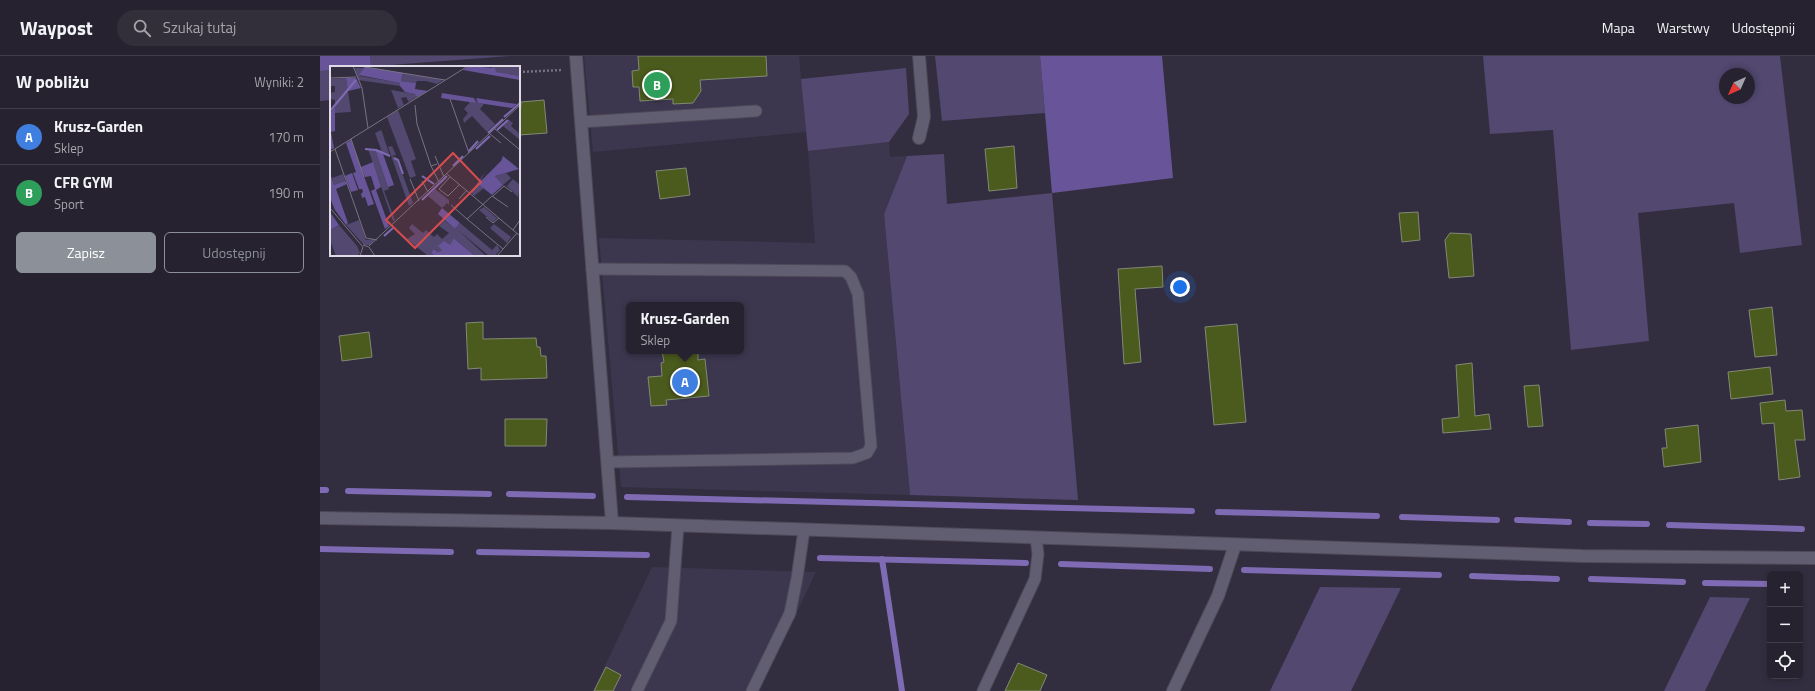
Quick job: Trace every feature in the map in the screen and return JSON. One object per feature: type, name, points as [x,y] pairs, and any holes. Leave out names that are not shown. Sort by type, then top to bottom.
[{"type":"street","points":[[576,56],[612,523]]},
{"type":"street","points":[[918,138],[924,117],[919,56]]},
{"type":"street","points":[[320,518],[612,523],[1582,556],[1815,558]]},
{"type":"street","points":[[1173,691],[1218,596],[1235,544]]},
{"type":"lane","points":[[581,122],[756,110]]},
{"type":"lane","points":[[592,269],[845,271],[851,277],[858,294],[871,446],[867,453],[853,458],[608,462]]},
{"type":"lane","points":[[637,691],[671,621],[678,526]]},
{"type":"lane","points":[[752,691],[790,613],[804,530]]},
{"type":"lane","points":[[983,691],[1034,579],[1038,554],[1036,538]]},
{"type":"path","points":[[520,72],[577,70]]},
{"type":"shaded area","points":[[320,56],[370,56],[371,66],[330,66],[330,70],[320,71]]},
{"type":"shaded area","points":[[370,56],[510,56],[377,66],[371,66]]},
{"type":"shaded area","points":[[584,56],[799,56],[806,132],[593,152]]},
{"type":"shaded area","points":[[935,56],[1040,56],[1045,113],[942,121]]},
{"type":"shaded area","points":[[1040,56],[1162,56],[1173,178],[1052,193]]},
{"type":"shaded area","points":[[1483,56],[1780,56],[1802,245],[1740,253],[1734,203],[1638,213],[1649,341],[1571,350],[1553,130],[1490,134]]},
{"type":"shaded area","points":[[906,68],[909,114],[889,142],[808,151],[801,79]]},
{"type":"shaded area","points":[[330,70],[330,100],[320,101],[320,71]]},
{"type":"shaded area","points":[[889,142],[890,157],[907,156],[884,214],[910,495],[621,487],[599,238],[815,243],[808,151]]},
{"type":"shaded area","points":[[944,154],[947,204],[1052,193],[1078,500],[910,495],[884,214],[907,156]]},
{"type":"shaded area","points":[[652,567],[816,572],[759,691],[593,691]]},
{"type":"shaded area","points":[[1320,587],[1401,588],[1351,691],[1270,691]]},
{"type":"shaded area","points":[[1710,597],[1750,598],[1705,691],[1664,691]]},
{"type":"building","points":[[638,56],[766,56],[767,76],[700,80],[701,91],[693,103],[673,104],[673,99],[640,101],[639,87],[633,87],[632,71],[639,70]]},
{"type":"building","points":[[544,100],[547,133],[520,135],[521,102]]},
{"type":"building","points":[[1014,146],[1017,188],[989,191],[985,149]]},
{"type":"building","points":[[686,168],[690,195],[660,199],[656,171]]},
{"type":"building","points":[[1418,212],[1420,240],[1402,242],[1399,213]]},
{"type":"building","points":[[1450,233],[1471,234],[1474,276],[1449,278],[1445,240]]},
{"type":"building","points":[[1162,266],[1163,287],[1135,289],[1141,362],[1124,364],[1118,269]]},
{"type":"building","points":[[1772,307],[1777,355],[1755,357],[1749,310]]},
{"type":"building","points":[[483,322],[483,339],[536,338],[537,347],[540,347],[541,356],[546,356],[547,378],[481,380],[481,368],[468,369],[466,323]]},
{"type":"building","points":[[1237,324],[1246,422],[1214,425],[1205,327]]},
{"type":"building","points":[[369,332],[372,357],[342,361],[339,336]]},
{"type":"building","points":[[663,354],[698,354],[698,360],[705,359],[709,396],[666,400],[667,405],[651,406],[648,377],[662,376],[661,363],[664,362]]},
{"type":"building","points":[[1472,363],[1475,416],[1489,414],[1491,429],[1443,433],[1442,419],[1459,417],[1456,365]]},
{"type":"building","points":[[1770,367],[1773,394],[1731,399],[1728,372]]},
{"type":"building","points":[[1539,385],[1543,426],[1528,427],[1524,386]]},
{"type":"building","points":[[1785,400],[1786,411],[1802,410],[1805,440],[1795,440],[1800,477],[1779,480],[1774,423],[1762,424],[1760,403]]},
{"type":"building","points":[[505,419],[547,419],[546,446],[505,446]]},
{"type":"building","points":[[1698,425],[1701,462],[1664,467],[1662,448],[1667,448],[1665,429]]},
{"type":"building","points":[[1018,663],[1047,675],[1040,691],[1005,691]]},
{"type":"building","points":[[606,667],[621,675],[613,691],[594,691]]},
{"type":"waterway","points":[[320,490],[326,490]]},
{"type":"waterway","points":[[348,491],[489,494]]},
{"type":"waterway","points":[[509,494],[593,496]]},
{"type":"waterway","points":[[627,497],[1192,511]]},
{"type":"waterway","points":[[1218,512],[1377,516]]},
{"type":"waterway","points":[[1402,517],[1497,520]]},
{"type":"waterway","points":[[1517,520],[1569,522]]},
{"type":"waterway","points":[[1590,523],[1647,524]]},
{"type":"waterway","points":[[1669,525],[1802,529]]},
{"type":"waterway","points":[[320,549],[451,552]]},
{"type":"waterway","points":[[479,552],[647,555]]},
{"type":"waterway","points":[[820,558],[1026,563]]},
{"type":"waterway","points":[[882,559],[902,691]]},
{"type":"waterway","points":[[1061,564],[1210,569]]},
{"type":"waterway","points":[[1244,570],[1439,575]]},
{"type":"waterway","points":[[1472,576],[1557,579]]},
{"type":"waterway","points":[[1591,579],[1683,582]]},
{"type":"waterway","points":[[1705,583],[1767,584]]},
{"type":"place","name":"CFR GYM","points":[[657,85]]},
{"type":"place","name":"Krusz-Garden","points":[[685,382]]}]
